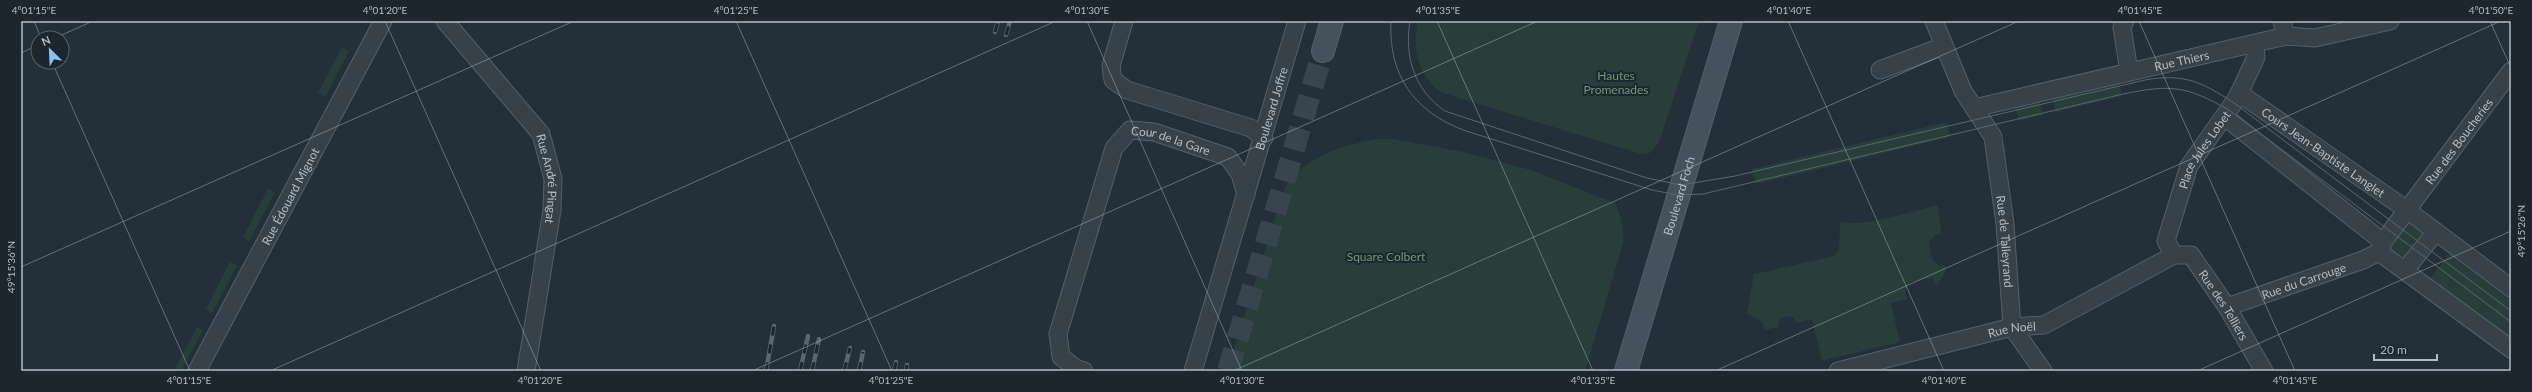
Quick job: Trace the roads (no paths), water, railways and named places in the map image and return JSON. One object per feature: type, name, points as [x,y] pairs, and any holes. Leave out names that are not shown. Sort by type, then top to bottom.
[{"type":"main road","points":[[1323,51],[1332,21]]},
{"type":"main road","name":"Boulevard Foch","points":[[1626,371],[1730,21]]},
{"type":"street","name":"Rue Édouard Mignot","points":[[197,371],[383,21]]},
{"type":"street","name":"Rue André Pingat","points":[[445,21],[541,134],[549,156],[553,179],[552,210],[526,371]]},
{"type":"street","points":[[1124,21],[1111,66],[1113,80],[1127,90],[1251,128],[1264,138]]},
{"type":"street","name":"Boulevard Joffre","points":[[1246,195],[1264,138],[1297,21]]},
{"type":"street","name":"Rue de Talleyrand","points":[[1934,21],[1963,91],[1993,137],[2005,224],[2012,327]]},
{"type":"street","points":[[2125,21],[2122,27],[2129,72]]},
{"type":"street","name":"Rue Thiers","points":[[1974,108],[2129,72],[2284,28],[2315,38],[2390,21]]},
{"type":"street","points":[[1880,70],[1944,46]]},
{"type":"street","name":"Place Jules Lobet","points":[[2174,255],[2166,241],[2189,166],[2225,117],[2239,93],[2256,57],[2255,48]]},
{"type":"street","name":"Rue des Boucheries","points":[[2407,210],[2511,71]]},
{"type":"street","name":"Cours Jean-Baptiste Langlet","points":[[2239,93],[2407,210],[2511,288]]},
{"type":"street","points":[[2225,117],[2381,247],[2405,270],[2511,349]]},
{"type":"street","name":"Cour de la Gare","points":[[1084,371],[1077,369],[1061,357],[1058,334],[1114,148],[1130,130],[1154,132],[1228,157],[1240,174],[1246,195]]},
{"type":"street","points":[[1193,371],[1246,195]]},
{"type":"street","points":[[2381,247],[2407,210]]},
{"type":"street","points":[[2405,270],[2436,232]]},
{"type":"street","name":"Rue du Carrouge","points":[[2227,307],[2363,260],[2381,247]]},
{"type":"street","name":"Rue Noël","points":[[1838,371],[2012,327],[2044,325],[2174,255]]},
{"type":"street","name":"Rue des Telliers","points":[[2174,255],[2191,255],[2227,307],[2264,371]]},
{"type":"street","points":[[2012,327],[2043,371]]},
{"type":"tunnel","points":[[1228,371],[1323,51]]},
{"type":"tram line","points":[[1391,21],[1391,40],[1394,58],[1400,74],[1408,89],[1431,113],[1463,130],[1652,190],[1678,195],[1703,194],[2123,94],[2154,89],[2178,89],[2201,96],[2229,110],[2511,322]]},
{"type":"tram line","points":[[1410,21],[1409,47],[1410,59],[1414,71],[1419,83],[1426,93],[1434,103],[1445,111],[1647,178],[1681,185],[1735,176],[2145,80],[2171,78],[2192,81],[2212,90],[2234,103],[2511,311]]},
{"type":"railway","points":[[995,32],[998,21]]},
{"type":"railway","points":[[1006,35],[1010,21]]},
{"type":"railway","points":[[766,371],[774,326]]},
{"type":"railway","points":[[800,371],[808,336]]},
{"type":"railway","points":[[812,371],[819,339]]},
{"type":"railway","points":[[844,371],[850,348]]},
{"type":"railway","points":[[859,371],[863,352]]},
{"type":"railway","points":[[894,371],[896,362]]},
{"type":"railway","points":[[906,371],[907,365]]},
{"type":"park label","name":"Hautes Promenades","points":[[1616,82]]},
{"type":"park label","name":"Square Colbert","points":[[1386,256]]}]
